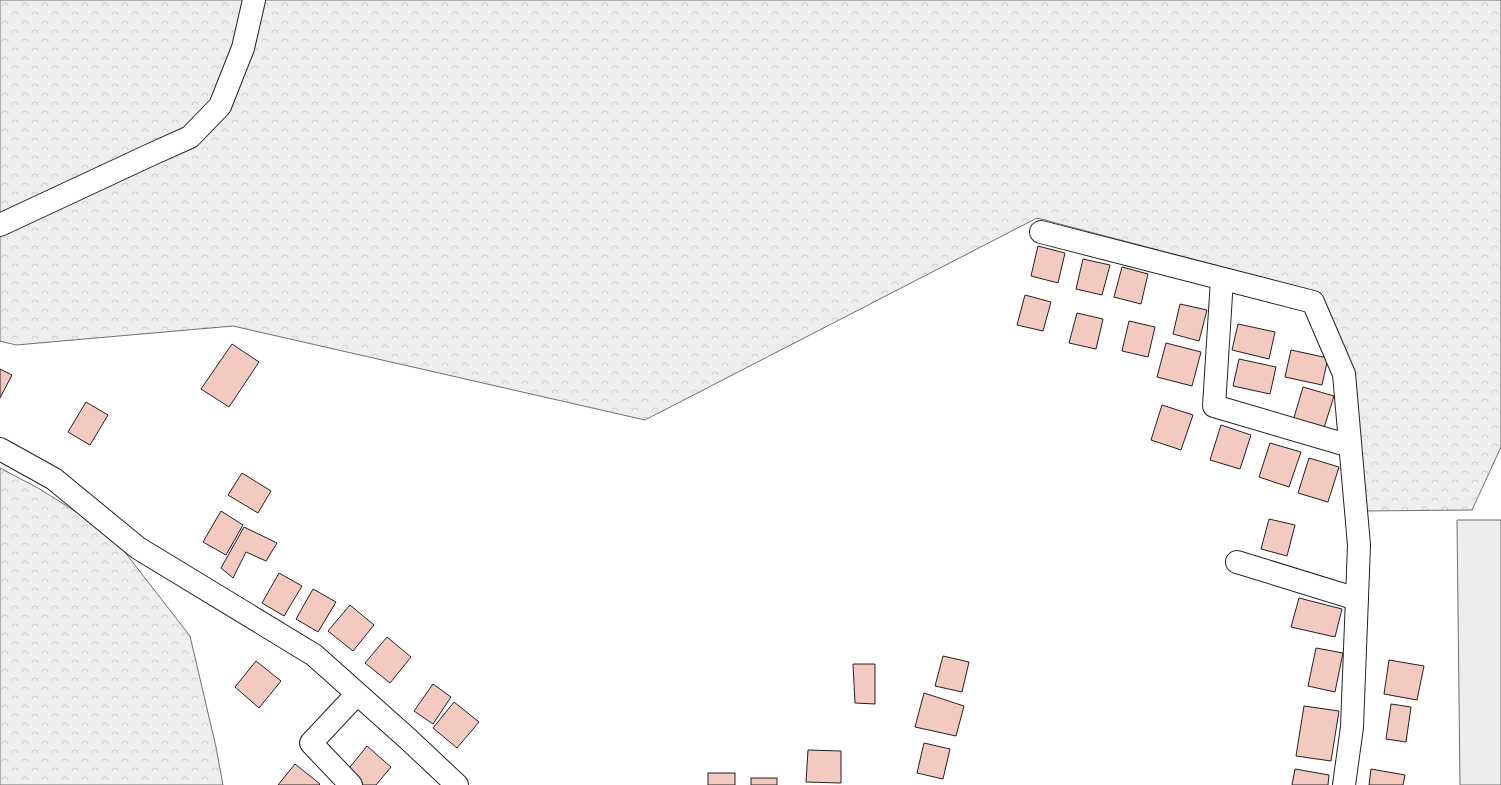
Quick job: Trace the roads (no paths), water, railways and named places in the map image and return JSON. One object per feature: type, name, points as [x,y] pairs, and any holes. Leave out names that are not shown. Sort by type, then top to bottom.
[{"type":"street","points":[[0,226],[150,154],[190,137],[220,106],[243,48],[254,0]]},
{"type":"street","points":[[1041,232],[1314,302],[1344,374],[1359,546],[1352,727],[1344,785]]},
{"type":"street","points":[[1222,279],[1214,406],[1350,446]]},
{"type":"street","points":[[0,449],[54,479],[138,548],[314,656],[457,785]]},
{"type":"street","points":[[1237,562],[1357,599]]},
{"type":"street","points":[[351,785],[311,743],[357,694]]}]
